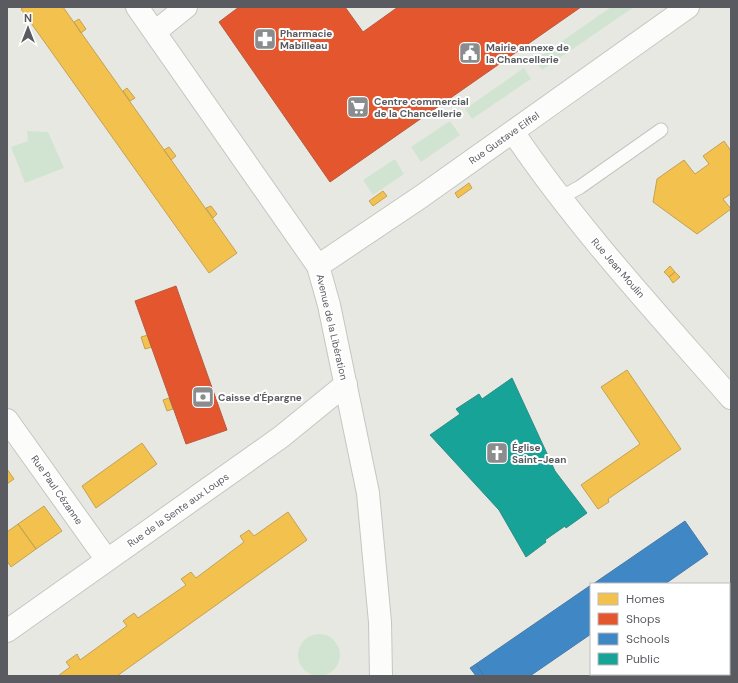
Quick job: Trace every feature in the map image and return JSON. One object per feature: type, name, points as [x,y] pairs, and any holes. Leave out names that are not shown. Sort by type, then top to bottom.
[{"type":"street","name":"Avenue de la Libération","points":[[137,7],[318,266],[329,305],[368,493],[380,622],[381,676]]},
{"type":"street","points":[[155,32],[186,7]]},
{"type":"street","name":"Rue Gustave Eiffel","points":[[318,266],[422,196],[688,7]]},
{"type":"street","name":"Rue Jean Moulin","points":[[513,132],[560,198],[598,245],[731,398]]},
{"type":"street","name":"Rue de la Sente aux Loups","points":[[7,631],[281,437],[346,384]]},
{"type":"street","name":"Rue Paul Cézanne","points":[[7,420],[107,560]]},
{"type":"lane","points":[[560,198],[580,187],[661,130]]},
{"type":"green space","points":[[611,7],[634,7],[542,70],[535,60]]},
{"type":"green space","points":[[524,68],[531,79],[472,119],[465,109]]},
{"type":"green space","points":[[450,121],[460,135],[421,162],[411,147]]},
{"type":"green space","points":[[27,131],[48,132],[64,168],[25,183],[11,147],[28,141]]},
{"type":"green space","points":[[395,159],[404,174],[373,195],[363,180]]},
{"type":"green space","points":[[315,634],[323,634],[334,640],[340,651],[340,659],[334,670],[323,676],[315,676],[304,670],[298,659],[298,651],[304,640]]},
{"type":"building: Homes","points":[[24,7],[63,7],[237,253],[209,273],[21,9]]},
{"type":"building: Homes","points":[[79,19],[86,29],[81,33],[74,22]]},
{"type":"building: Homes","points":[[127,88],[135,98],[130,101],[123,91]]},
{"type":"building: Homes","points":[[724,141],[731,151],[731,194],[723,199],[731,209],[697,234],[653,202],[657,179],[684,160],[695,174],[709,164],[703,156]]},
{"type":"building: Homes","points":[[169,147],[176,156],[171,160],[164,150]]},
{"type":"building: Homes","points":[[469,183],[472,188],[458,198],[455,193]]},
{"type":"building: Homes","points":[[383,191],[387,196],[373,206],[369,201]]},
{"type":"building: Homes","points":[[211,206],[217,214],[213,218],[206,208]]},
{"type":"building: Homes","points":[[670,266],[675,272],[669,277],[664,272]]},
{"type":"building: Homes","points":[[675,272],[680,277],[673,283],[669,277]]},
{"type":"building: Homes","points":[[148,335],[152,347],[145,349],[141,337]]},
{"type":"building: Homes","points":[[627,370],[681,449],[608,499],[609,502],[598,509],[581,485],[640,444],[601,387]]},
{"type":"building: Homes","points":[[169,398],[173,409],[167,411],[163,400]]},
{"type":"building: Homes","points":[[142,443],[157,464],[96,508],[82,486]]},
{"type":"building: Homes","points":[[7,469],[14,479],[7,484]]},
{"type":"building: Homes","points":[[44,506],[62,531],[36,549],[18,524]]},
{"type":"building: Homes","points":[[288,512],[307,540],[117,676],[58,676],[70,667],[66,662],[77,654],[80,660],[127,626],[123,621],[134,613],[138,618],[186,585],[181,579],[191,572],[196,578],[244,542],[240,536],[249,530],[254,536]]},
{"type":"building: Homes","points":[[18,524],[36,549],[11,567],[7,561],[7,532]]},
{"type":"building: Shops","name":"Centre commercial de la Chancellerie","points":[[239,7],[345,7],[363,32],[398,7],[581,7],[330,182],[219,22]]},
{"type":"building: Shops","points":[[176,286],[227,430],[186,444],[135,301]]},
{"type":"building: Schools","points":[[685,521],[708,554],[666,583],[594,583]]},
{"type":"building: Schools","points":[[590,586],[590,635],[530,676],[484,676],[476,664]]},
{"type":"building: Schools","points":[[730,602],[731,676],[621,676],[730,675]]},
{"type":"building: Schools","points":[[476,664],[484,676],[476,676],[470,668]]},
{"type":"building: Public","name":"Église Saint-Jean","points":[[512,378],[555,471],[587,513],[566,528],[565,526],[545,540],[546,542],[526,557],[499,510],[430,435],[460,414],[456,409],[479,394],[482,399]]},
{"type":"place","name":"Pharmacie Mabilleau","points":[[265,39]]},
{"type":"place","name":"Mairie annexe de la Chancellerie","points":[[470,53]]},
{"type":"place","name":"Centre commercial de la Chancellerie","points":[[358,107]]},
{"type":"place","name":"Caisse d'Épargne","points":[[203,397]]},
{"type":"place","name":"Église Saint-Jean","points":[[497,453]]}]
